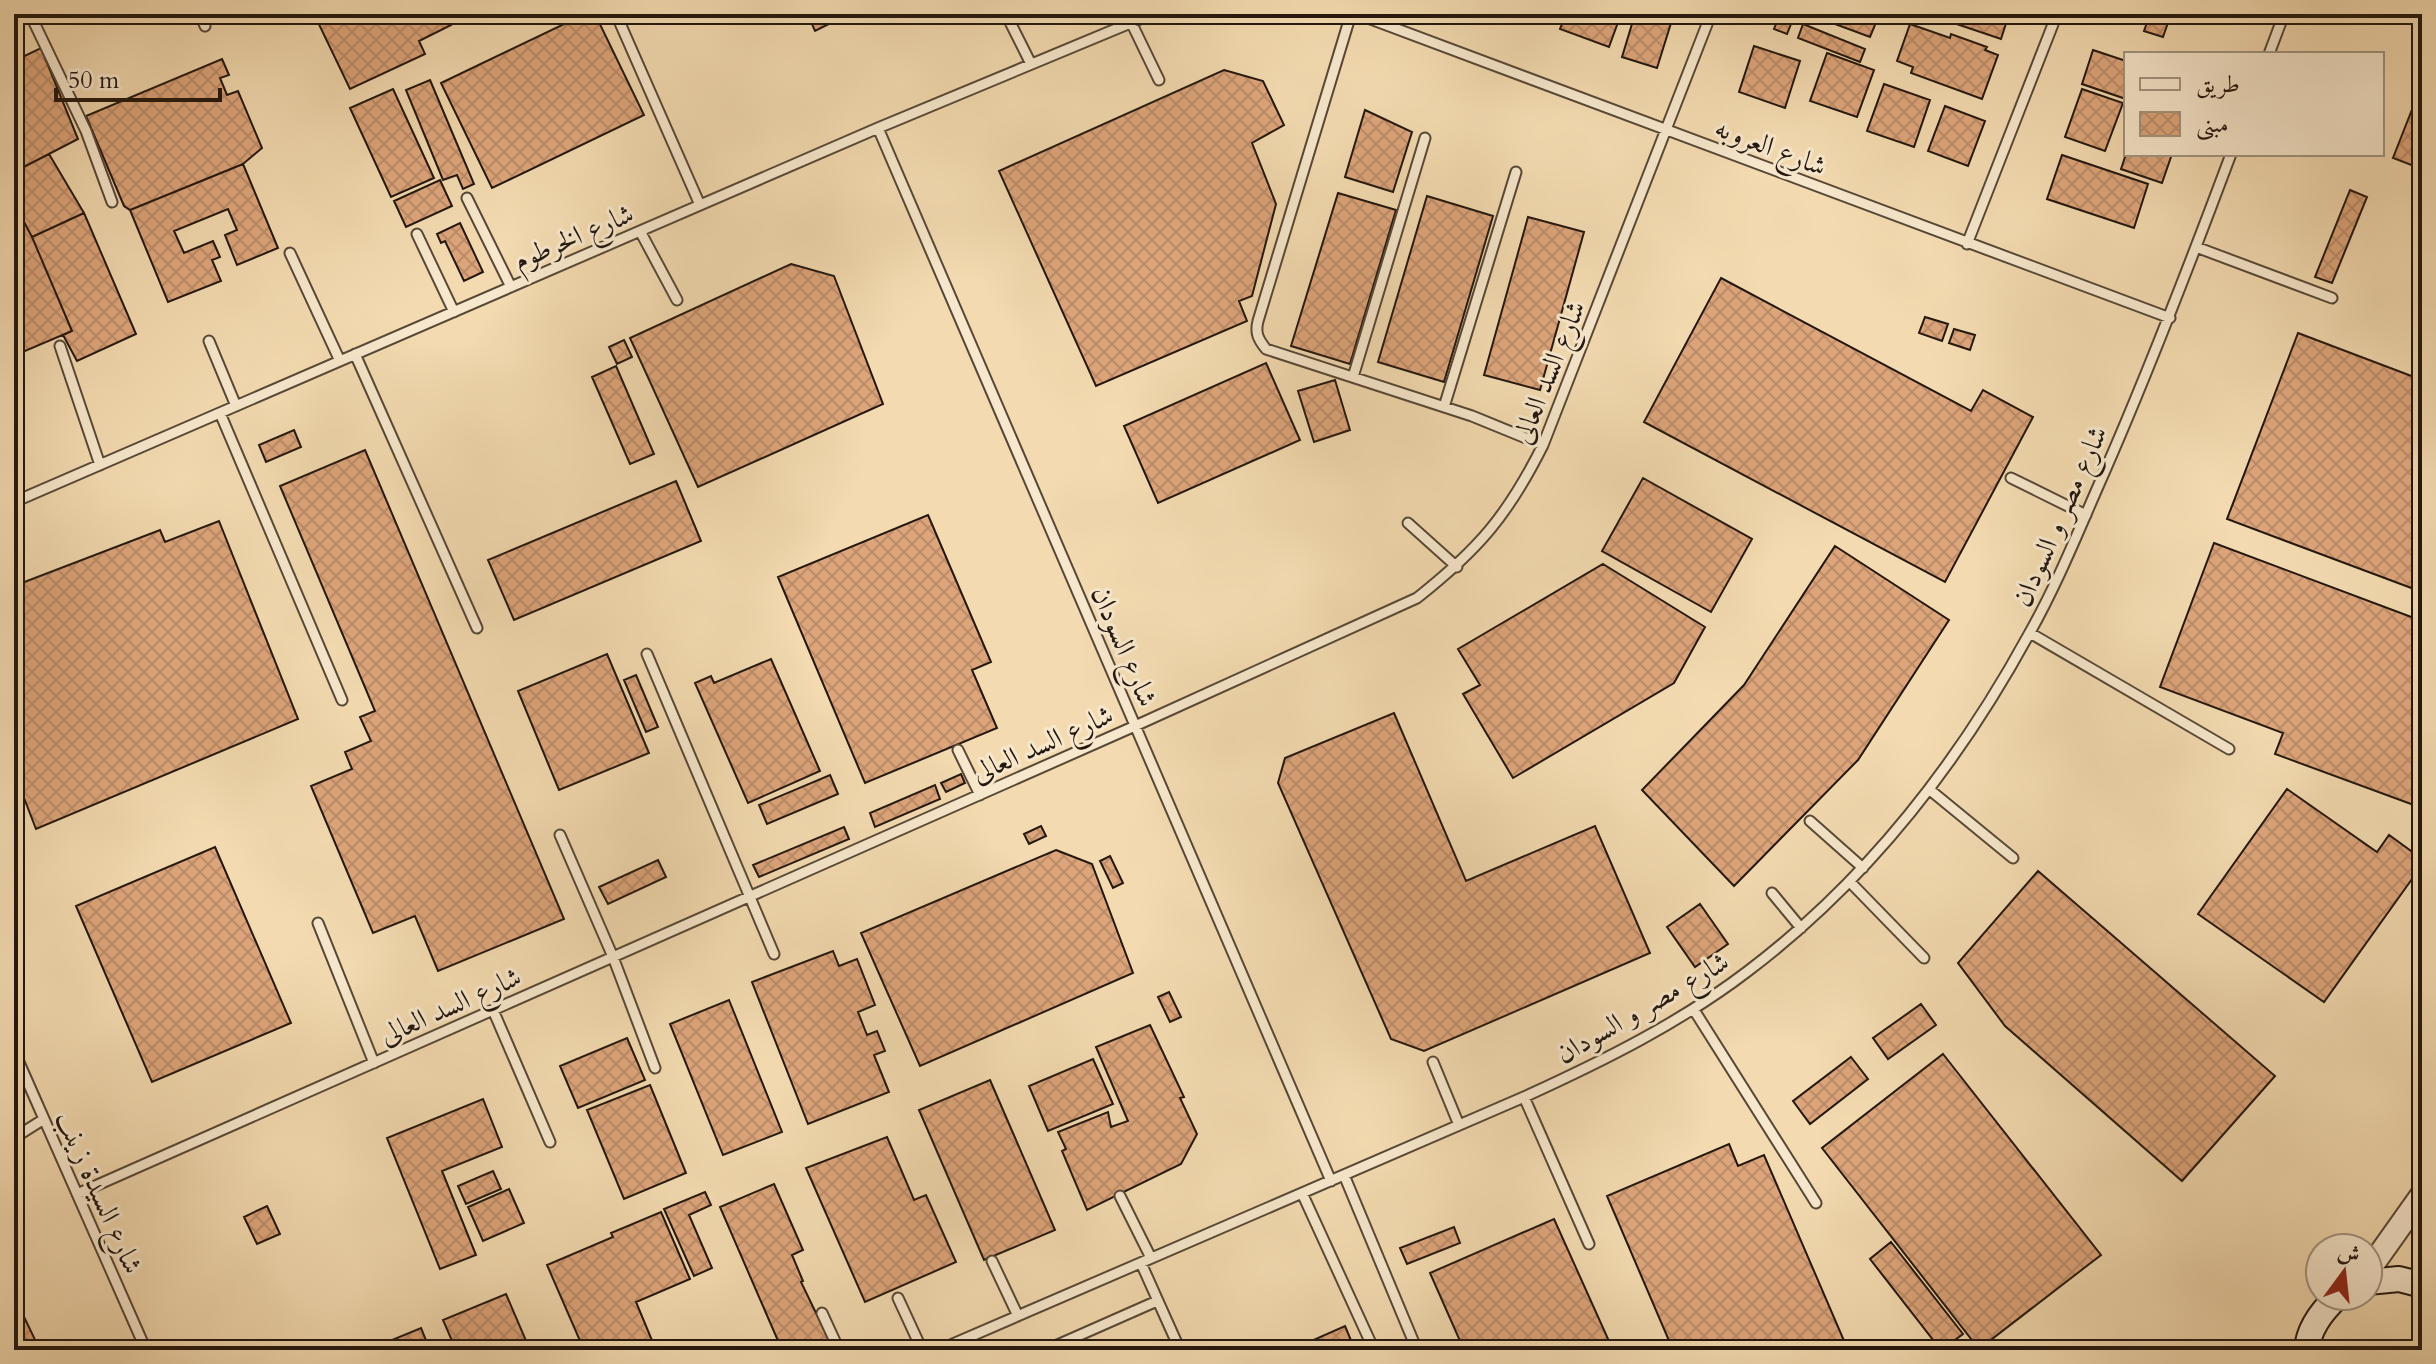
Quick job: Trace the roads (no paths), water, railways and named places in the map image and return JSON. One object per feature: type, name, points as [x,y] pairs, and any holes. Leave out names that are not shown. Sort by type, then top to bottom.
[{"type":"main road","points":[[2384,1280],[2399,1279],[2422,1285]]},
{"type":"main road","points":[[2304,1348],[2324,1312]]},
{"type":"street","points":[[2384,1248],[2422,1195]]},
{"type":"lane","points":[[30,14],[86,131],[112,202]]},
{"type":"lane","points":[[200,14],[205,26]]},
{"type":"lane","points":[[616,14],[700,205]]},
{"type":"lane","points":[[1006,14],[1031,64]]},
{"type":"lane","name":"شارع الخرطوم","points":[[14,502],[878,128],[1152,14]]},
{"type":"lane","points":[[1354,14],[1256,330],[1259,340],[1266,349],[1444,407],[1543,445]]},
{"type":"lane","name":"شارع العروبه","points":[[1354,14],[1372,17],[1667,131],[2170,318]]},
{"type":"lane","name":"شارع السد العالى","points":[[77,1194],[980,795],[1417,598],[1457,567],[1491,531],[1513,500],[1543,445],[1711,14]]},
{"type":"lane","points":[[1967,244],[2057,14]]},
{"type":"lane","points":[[2270,52],[2284,14]]},
{"type":"lane","points":[[1131,22],[1159,80]]},
{"type":"lane","name":"شارع السودان","points":[[878,128],[1331,1181]]},
{"type":"lane","points":[[1353,377],[1425,138]]},
{"type":"lane","name":"شارع مصر و السودان","points":[[939,1350],[1611,1057],[1694,1010],[1749,971],[1801,928],[1850,882],[1930,790],[1979,719],[2030,633],[2086,515],[2170,318],[2230,156]]},
{"type":"lane","points":[[1444,407],[1516,172]]},
{"type":"lane","points":[[467,198],[511,287]]},
{"type":"lane","points":[[640,231],[677,300]]},
{"type":"lane","points":[[417,234],[454,312]]},
{"type":"lane","points":[[2196,247],[2332,298]]},
{"type":"lane","points":[[290,253],[340,361]]},
{"type":"lane","points":[[209,341],[236,406]]},
{"type":"lane","points":[[60,346],[100,465]]},
{"type":"lane","points":[[355,354],[477,628]]},
{"type":"lane","points":[[220,413],[342,700]]},
{"type":"lane","points":[[2011,478],[2086,515]]},
{"type":"lane","points":[[1408,523],[1457,567]]},
{"type":"lane","points":[[2030,633],[2229,749]]},
{"type":"lane","points":[[647,654],[774,954]]},
{"type":"lane","points":[[958,750],[980,795]]},
{"type":"lane","points":[[1930,790],[2013,858]]},
{"type":"lane","points":[[1810,821],[1863,868]]},
{"type":"lane","points":[[560,835],[613,957],[655,1068]]},
{"type":"lane","points":[[1850,882],[1924,958]]},
{"type":"lane","points":[[1772,893],[1801,928]]},
{"type":"lane","points":[[318,923],[374,1063]]},
{"type":"lane","points":[[493,1010],[550,1142]]},
{"type":"lane","points":[[1694,1010],[1816,1203]]},
{"type":"lane","name":"شارع السيدة زينب","points":[[14,1051],[146,1350]]},
{"type":"lane","points":[[1433,1062],[1459,1125]]},
{"type":"lane","points":[[1524,1097],[1589,1244]]},
{"type":"lane","points":[[14,1138],[44,1119]]},
{"type":"lane","points":[[1344,1175],[1417,1350]]},
{"type":"lane","points":[[1302,1193],[1374,1350]]},
{"type":"lane","points":[[1120,1196],[1151,1258]]},
{"type":"lane","points":[[992,1261],[1018,1316]]},
{"type":"lane","points":[[1141,1263],[1180,1350]]},
{"type":"lane","points":[[898,1298],[922,1350]]},
{"type":"lane","points":[[1046,1350],[1157,1301]]},
{"type":"lane","points":[[822,1313],[839,1350]]}]
